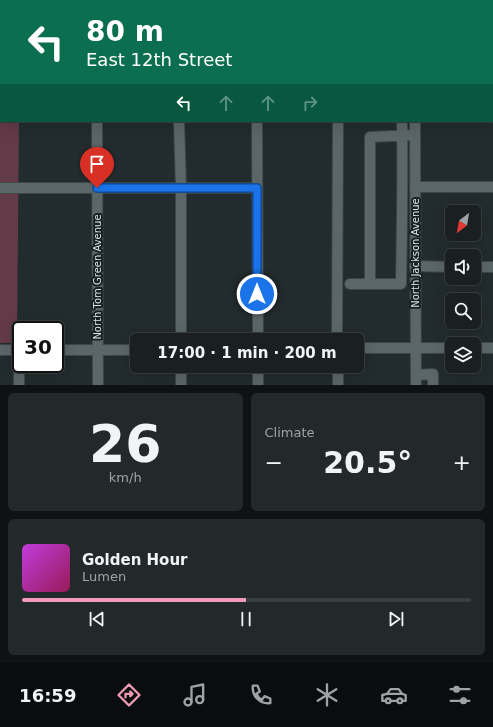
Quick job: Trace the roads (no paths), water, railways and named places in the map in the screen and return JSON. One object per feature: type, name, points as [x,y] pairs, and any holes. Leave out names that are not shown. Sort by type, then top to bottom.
[{"type":"street","name":"North Tom Green Avenue","points":[[96,122],[98,385]]},
{"type":"street","points":[[179,122],[181,188],[181,333]]},
{"type":"street","points":[[257,122],[258,333]]},
{"type":"street","points":[[337,333],[338,122]]},
{"type":"street","points":[[401,284],[402,122]]},
{"type":"street","name":"North Jackson Avenue","points":[[415,122],[416,380]]},
{"type":"street","points":[[370,284],[370,137],[415,135]]},
{"type":"street","points":[[415,187],[493,187]]},
{"type":"street","points":[[0,188],[257,188]]},
{"type":"street","points":[[402,210],[415,210]]},
{"type":"street","points":[[415,266],[445,267]]},
{"type":"street","points":[[481,267],[493,267]]},
{"type":"street","points":[[350,284],[401,284],[409,281],[415,281]]},
{"type":"street","points":[[364,348],[445,348]]},
{"type":"street","points":[[481,348],[493,348]]},
{"type":"street","points":[[0,350],[12,350]]},
{"type":"street","points":[[64,350],[130,350]]},
{"type":"street","points":[[19,373],[19,385]]},
{"type":"street","points":[[181,373],[181,385]]},
{"type":"street","points":[[258,373],[258,385]]},
{"type":"street","points":[[338,373],[338,385]]},
{"type":"street","points":[[416,380],[433,374],[433,385]]}]
